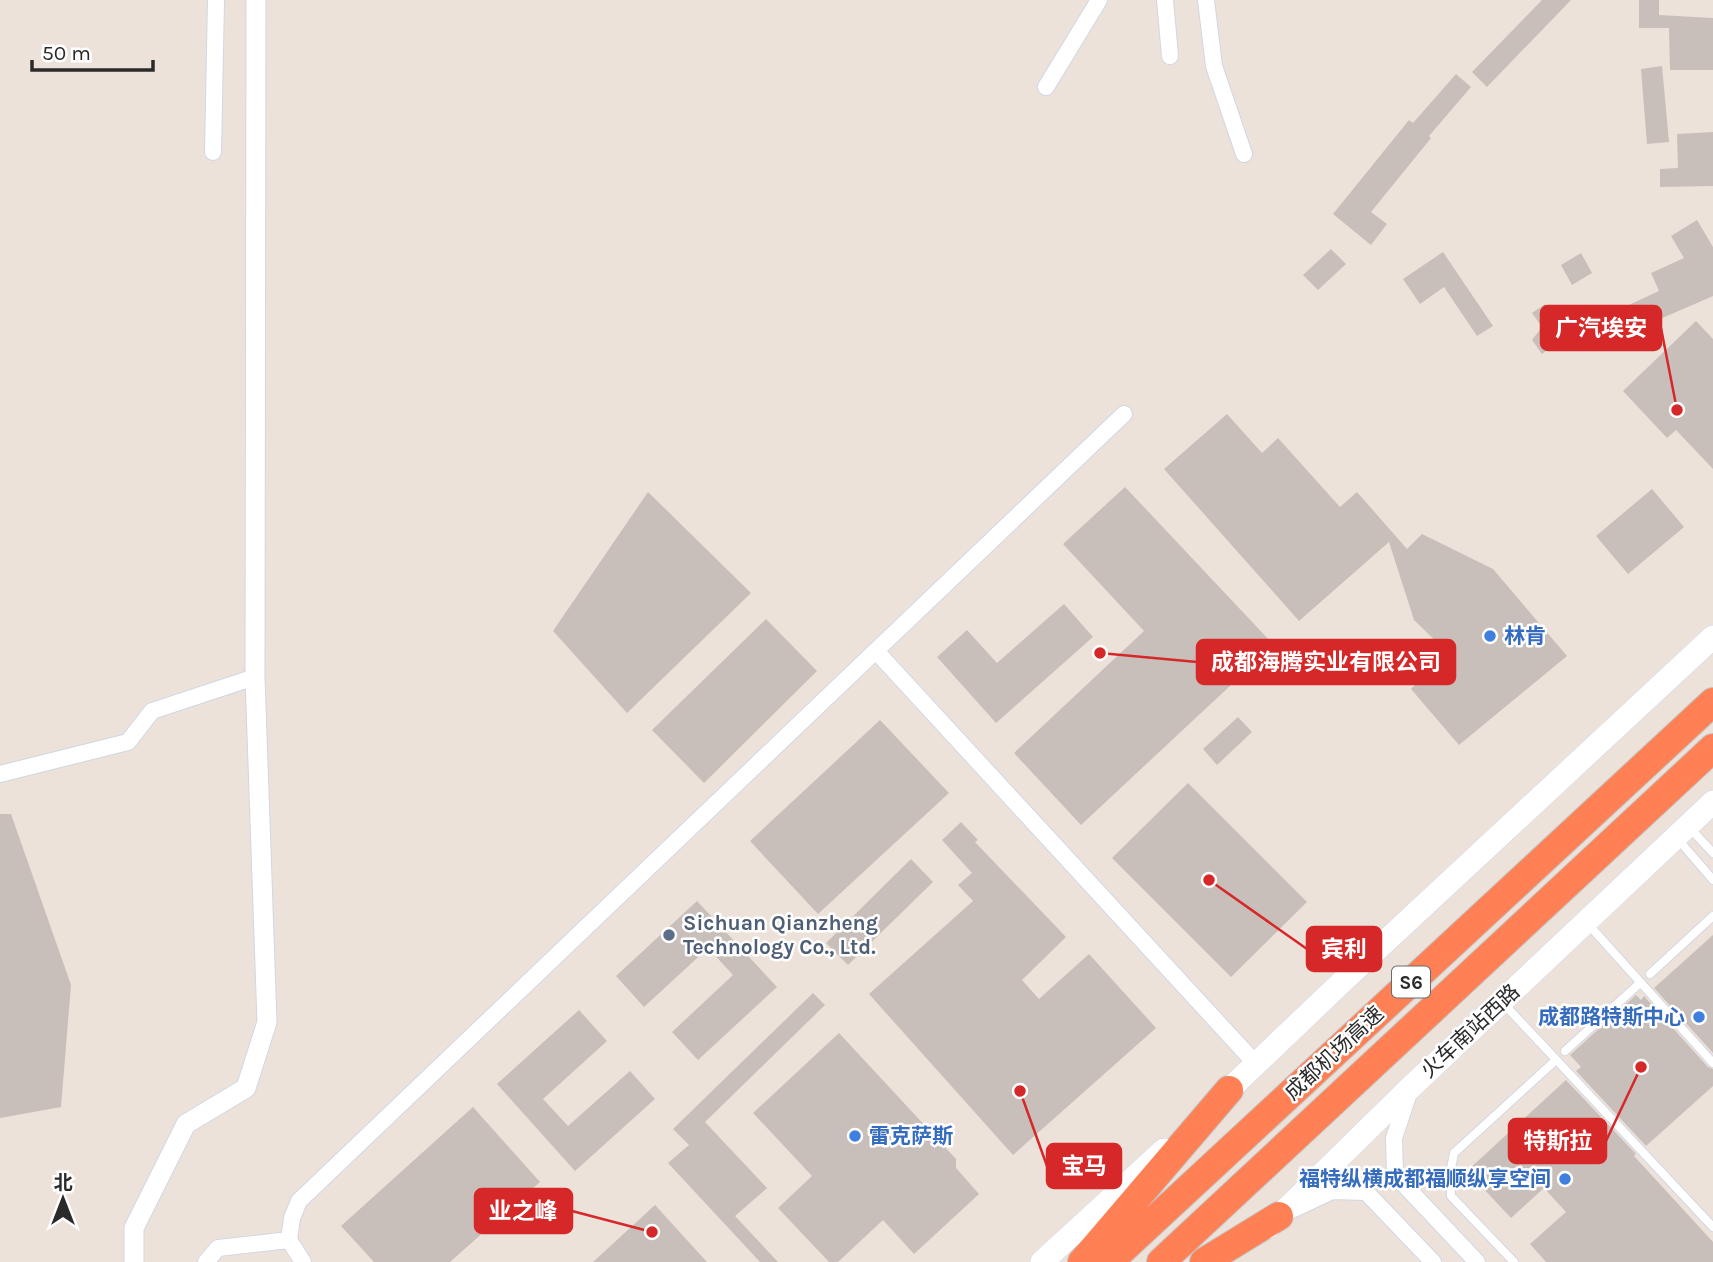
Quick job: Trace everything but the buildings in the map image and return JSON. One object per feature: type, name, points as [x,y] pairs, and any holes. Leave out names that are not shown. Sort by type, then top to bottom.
[{"type":"highway","name":"成都机场高速","points":[[1109,1262],[1713,702]]},
{"type":"highway","name":"成都机场高速","points":[[1161,1262],[1713,748]]},
{"type":"highway","points":[[1082,1262],[1229,1090]]},
{"type":"highway","points":[[1205,1262],[1279,1216]]},
{"type":"main road","points":[[1042,1262],[1713,637]]},
{"type":"main road","name":"火车南站西路","points":[[1230,1262],[1713,802]]},
{"type":"street","points":[[213,152],[215,0]]},
{"type":"street","points":[[134,1262],[134,1228],[186,1124],[246,1087],[267,1022],[255,677],[256,0]]},
{"type":"street","points":[[1046,87],[1099,0]]},
{"type":"street","points":[[1165,0],[1170,56]]},
{"type":"street","points":[[1206,0],[1214,66],[1244,154]]},
{"type":"street","points":[[303,1262],[289,1240],[292,1218],[299,1201],[1124,414]]},
{"type":"street","points":[[876,651],[1256,1064]]},
{"type":"street","points":[[0,774],[128,742],[152,711],[255,677]]},
{"type":"street","points":[[1411,1087],[1394,1138],[1395,1175],[1477,1262]]},
{"type":"street","points":[[1279,1216],[1332,1191],[1366,1192],[1433,1262]]},
{"type":"street","points":[[206,1262],[218,1248],[289,1240]]},
{"type":"lane","points":[[1682,831],[1713,853]]},
{"type":"lane","points":[[1682,831],[1713,880]]},
{"type":"lane","points":[[1650,974],[1713,916]]},
{"type":"lane","points":[[1587,922],[1713,1063]]},
{"type":"lane","points":[[1565,1051],[1640,983]]},
{"type":"lane","points":[[1502,1001],[1713,1227]]},
{"type":"lane","points":[[1514,1262],[1451,1196],[1450,1174],[1454,1153],[1556,1060]]},
{"type":"place","name":"广汽埃安","points":[[1677,410]]},
{"type":"place","name":"林肯","points":[[1490,636]]},
{"type":"place","name":"成都海腾实业有限公司","points":[[1100,653]]},
{"type":"place","name":"宾利","points":[[1209,880]]},
{"type":"place","name":"Sichuan Qianzheng Technology Co., Ltd.","points":[[669,935]]},
{"type":"place","name":"成都路特斯中心","points":[[1699,1017]]},
{"type":"place","name":"特斯拉","points":[[1641,1067]]},
{"type":"place","name":"宝马","points":[[1020,1091]]},
{"type":"place","name":"雷克萨斯","points":[[855,1136]]},
{"type":"place","name":"福特纵横成都福顺纵享空间","points":[[1565,1179]]},
{"type":"place","name":"业之峰","points":[[652,1232]]}]
